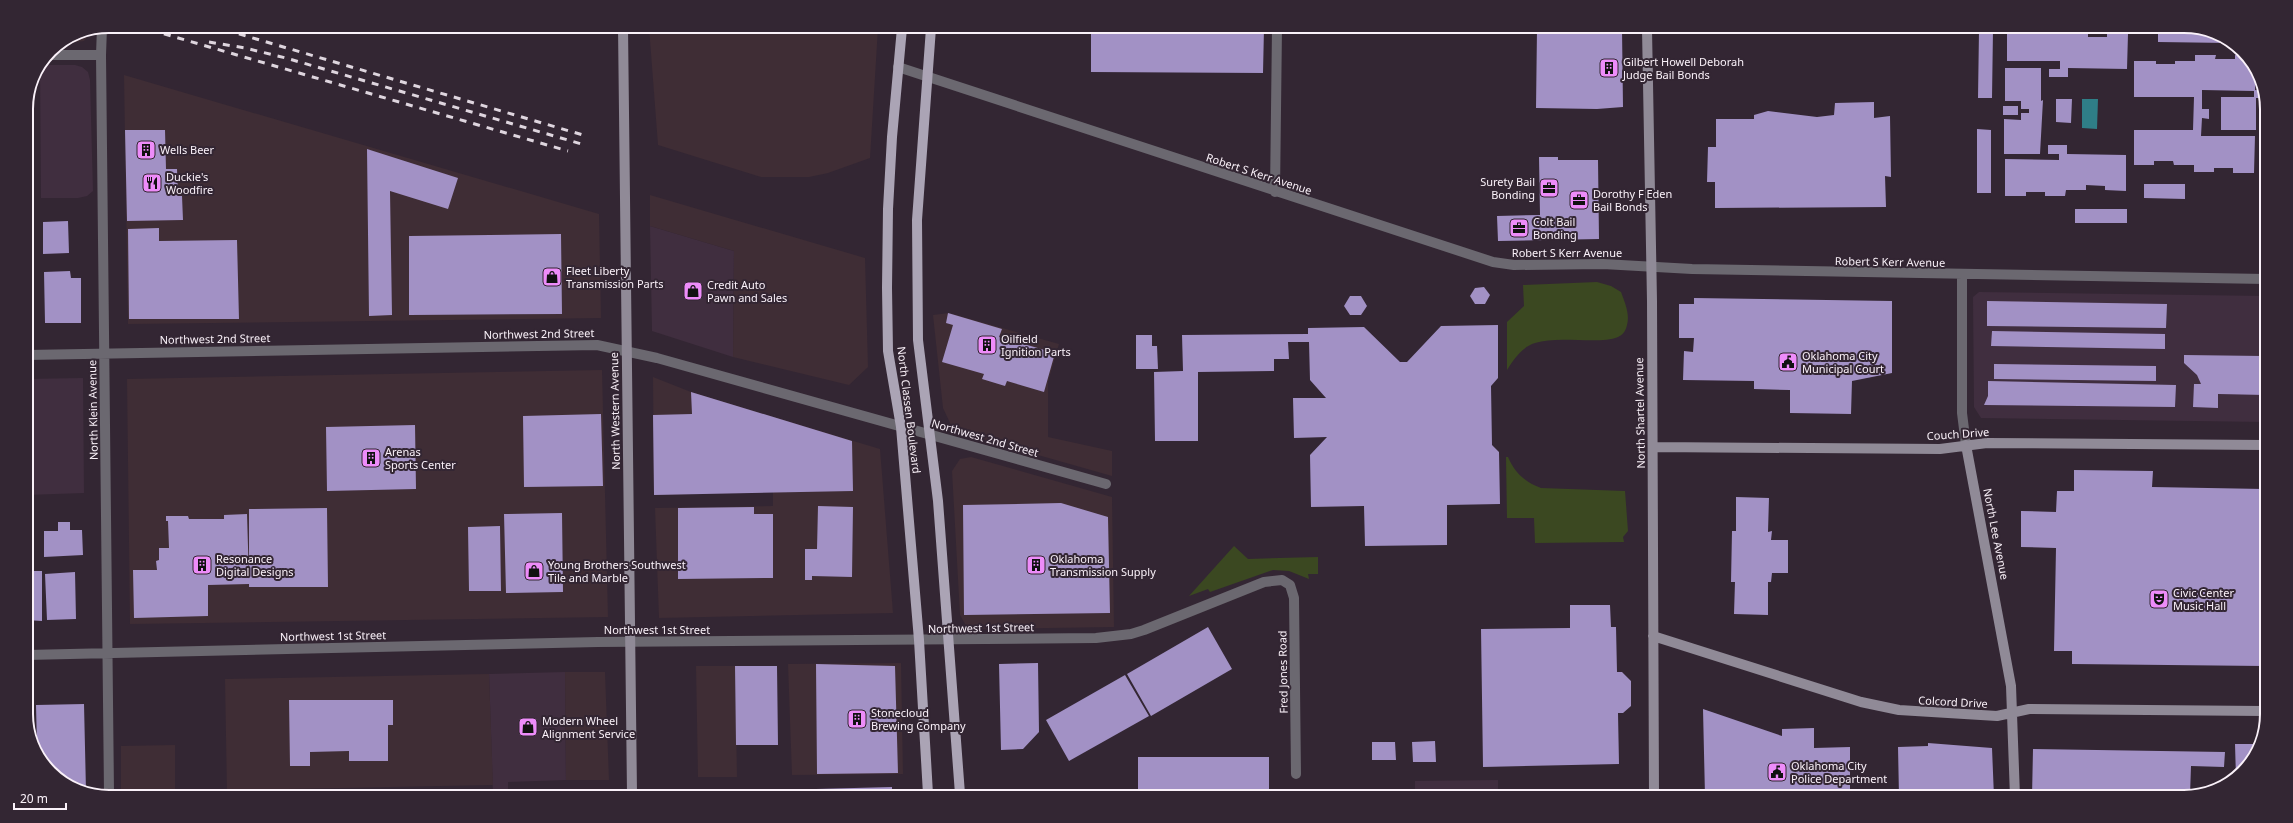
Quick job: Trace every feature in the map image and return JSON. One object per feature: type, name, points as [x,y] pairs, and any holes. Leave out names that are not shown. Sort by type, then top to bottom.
[{"type":"main road","name":"North Classen Boulevard","points":[[901,33],[892,137],[887,288],[888,351],[900,427],[919,640],[928,790]]},
{"type":"main road","name":"North Classen Boulevard","points":[[931,33],[917,220],[916,293],[922,381],[930,436],[949,640],[960,790]]},
{"type":"street","name":"North Klein Avenue","points":[[102,33],[109,790]]},
{"type":"street","name":"North Western Avenue","points":[[623,33],[632,790]]},
{"type":"street","points":[[1275,192],[1277,33]]},
{"type":"street","name":"North Shartel Avenue","points":[[1647,33],[1653,447],[1654,790]]},
{"type":"street","points":[[55,55],[101,54]]},
{"type":"street","name":"Robert S Kerr Avenue","points":[[898,67],[1275,192],[1493,262],[1514,265],[1603,264],[1692,270],[2260,279]]},
{"type":"street","name":"North Lee Avenue","points":[[1962,275],[1962,413],[1966,445],[2011,686],[2015,790]]},
{"type":"street","name":"Northwest 2nd Street","points":[[33,355],[597,345],[657,358],[930,436],[1106,484]]},
{"type":"street","name":"Couch Drive","points":[[1653,447],[1940,449],[1987,443],[2260,445]]},
{"type":"street","name":"Northwest 1st Street","points":[[33,655],[631,642],[1096,638],[1131,634],[1264,582],[1277,580]]},
{"type":"street","name":"Fred Jones Road","points":[[1277,580],[1290,585],[1294,598],[1296,774]]},
{"type":"street","name":"Colcord Drive","points":[[1653,636],[1848,698],[1879,706],[1914,712],[1997,716],[2029,709],[2260,711]]},
{"type":"shaded area","points":[[649,33],[878,33],[870,158],[828,173],[809,177],[761,177],[658,145]]},
{"type":"shaded area","points":[[88,36],[84,41],[73,42]]},
{"type":"shaded area","points":[[48,65],[75,65],[82,67],[88,72],[90,80],[93,191],[87,196],[78,198],[41,198],[40,78]]},
{"type":"shaded area","points":[[124,75],[599,214],[601,318],[128,324]]},
{"type":"shaded area","points":[[650,195],[865,258],[868,367],[849,385],[733,357],[734,251],[650,226]]},
{"type":"shaded area","name":"Credit Auto Pawn and Sales","points":[[650,226],[734,251],[733,357],[652,331]]},
{"type":"shaded area","points":[[1979,292],[2260,296],[2260,422],[1981,418],[1974,407],[1973,297]]},
{"type":"shaded area","points":[[949,313],[1059,344],[1048,382],[1048,437],[1112,451],[1112,476],[964,434],[951,425],[943,408],[933,315]]},
{"type":"shaded area","points":[[602,370],[608,617],[130,624],[127,379]]},
{"type":"shaded area","points":[[653,377],[691,392],[880,449],[893,613],[659,618],[655,508],[773,506],[773,492],[654,495]]},
{"type":"shaded area","points":[[83,378],[84,493],[33,495],[33,379]]},
{"type":"shaded area","name":"Oklahoma Transmission Supply","points":[[971,457],[1112,497],[1114,627],[975,629],[965,624],[960,615],[952,471],[960,459]]},
{"type":"shaded area","name":"Stonecloud Brewing Company","points":[[901,663],[903,774],[792,775],[788,664]]},
{"type":"shaded area","points":[[696,666],[735,666],[737,777],[698,777]]},
{"type":"shaded area","name":"Modern Wheel Alignment Service","points":[[565,672],[566,780],[508,782],[508,790],[493,790],[489,674]]},
{"type":"shaded area","points":[[565,672],[605,672],[609,780],[566,780]]},
{"type":"shaded area","points":[[489,674],[493,785],[227,790],[225,679]]},
{"type":"shaded area","points":[[175,745],[175,790],[121,790],[121,746]]},
{"type":"shaded area","points":[[1498,780],[1498,790],[1415,790],[1415,781]]},
{"type":"green space","points":[[1597,282],[1611,286],[1621,292],[1627,308],[1628,317],[1627,327],[1623,334],[1610,339],[1555,340],[1535,343],[1522,350],[1507,370],[1507,322],[1524,306],[1523,285]]},
{"type":"green space","points":[[1506,457],[1508,457],[1514,468],[1525,480],[1541,488],[1625,491],[1628,531],[1623,537],[1624,542],[1535,543],[1534,518],[1507,518]]},
{"type":"green space","points":[[1234,546],[1248,559],[1318,557],[1318,574],[1308,574],[1309,579],[1289,571],[1273,570],[1210,592],[1208,589],[1189,596]]},
{"type":"water","points":[[2082,99],[2098,99],[2097,129],[2082,128]]},
{"type":"building","points":[[1091,33],[1264,33],[1263,73],[1091,72]]},
{"type":"building","points":[[1537,33],[1622,33],[1623,107],[1597,109],[1536,108]]},
{"type":"building","points":[[1979,33],[1993,33],[1992,98],[1978,98]]},
{"type":"building","points":[[2007,33],[2088,33],[2088,37],[2107,37],[2107,33],[2128,34],[2127,69],[2068,68],[2068,77],[2049,77],[2049,69],[2060,69],[2060,61],[2007,61]]},
{"type":"building","points":[[2158,33],[2189,33],[2209,37],[2221,43],[2158,42]]},
{"type":"building","points":[[2195,55],[2216,55],[2215,59],[2235,59],[2235,55],[2238,55],[2250,71],[2255,84],[2255,90],[2258,90],[2259,94],[2259,98],[2256,98],[2256,130],[2221,130],[2221,97],[2254,97],[2254,91],[2202,90],[2202,109],[2209,109],[2209,119],[2202,118],[2201,136],[2255,136],[2254,173],[2233,173],[2233,168],[2214,168],[2214,172],[2194,172],[2194,165],[2174,165],[2173,161],[2154,161],[2154,165],[2134,165],[2134,130],[2193,130],[2194,97],[2134,97],[2134,61],[2156,61],[2156,64],[2175,64],[2175,61],[2195,61]]},
{"type":"building","points":[[2005,68],[2041,68],[2041,101],[2043,100],[2040,154],[2004,154],[2004,119],[2021,120],[2021,113],[2029,113],[2029,109],[2021,109],[2021,101],[2005,101]]},
{"type":"building","points":[[2056,99],[2072,99],[2071,123],[2056,122]]},
{"type":"building","points":[[1874,102],[1874,118],[1890,116],[1891,177],[1885,176],[1886,207],[1715,208],[1715,182],[1707,182],[1708,147],[1716,147],[1716,119],[1754,119],[1754,115],[1768,111],[1817,117],[1834,115],[1835,103]]},
{"type":"building","points":[[2003,106],[2018,106],[2018,115],[2003,115]]},
{"type":"building","points":[[1977,129],[1991,130],[1991,193],[1977,193]]},
{"type":"building","name":"Duckie's Woodfire","points":[[125,130],[165,130],[166,169],[177,169],[178,196],[182,196],[183,220],[127,221]]},
{"type":"building","points":[[2048,145],[2067,145],[2067,154],[2126,155],[2126,191],[2105,190],[2105,186],[2086,185],[2086,190],[2066,190],[2065,196],[2045,196],[2045,192],[2026,192],[2026,196],[2005,196],[2005,159],[2059,160],[2059,154],[2048,154]]},
{"type":"building","points":[[367,149],[458,178],[448,209],[390,191],[392,315],[369,316]]},
{"type":"building","points":[[1539,157],[1558,157],[1558,160],[1598,160],[1599,239],[1498,241],[1497,216],[1540,215]]},
{"type":"building","points":[[2144,184],[2185,184],[2185,199],[2144,198]]},
{"type":"building","points":[[2075,209],[2127,209],[2127,223],[2075,223]]},
{"type":"building","points":[[68,221],[69,253],[43,254],[43,222]]},
{"type":"building","points":[[159,228],[159,241],[237,240],[239,319],[129,319],[128,229]]},
{"type":"building","points":[[561,234],[562,314],[409,315],[409,236]]},
{"type":"building","points":[[70,271],[71,278],[81,278],[81,323],[45,323],[44,272]]},
{"type":"building","points":[[1484,287],[1490,295],[1485,304],[1475,304],[1470,296],[1475,288]]},
{"type":"building","points":[[1350,296],[1361,296],[1367,306],[1361,315],[1350,315],[1344,306]]},
{"type":"building","name":"Oklahoma City Municipal Court","points":[[1694,298],[1892,301],[1892,373],[1852,381],[1851,414],[1790,413],[1790,390],[1754,389],[1754,381],[1683,380],[1684,351],[1693,352],[1694,338],[1679,338],[1679,304],[1694,304]]},
{"type":"building","points":[[1987,301],[2167,304],[2166,328],[1987,326]]},
{"type":"building","name":"Oilfield Ignition Parts","points":[[948,313],[1002,329],[999,337],[1055,353],[1044,392],[1007,381],[1005,386],[982,379],[984,374],[942,362],[953,325],[946,323]]},
{"type":"building","points":[[1498,325],[1498,378],[1491,386],[1492,445],[1499,452],[1500,504],[1447,505],[1447,545],[1365,546],[1364,506],[1311,507],[1310,455],[1327,437],[1294,438],[1293,398],[1326,398],[1310,380],[1309,342],[1288,342],[1289,359],[1274,359],[1274,371],[1198,372],[1198,441],[1155,441],[1154,372],[1183,371],[1182,335],[1308,334],[1308,328],[1364,327],[1400,362],[1407,362],[1441,326]]},
{"type":"building","points":[[1992,331],[2165,334],[2165,349],[1991,346]]},
{"type":"building","points":[[1136,335],[1152,335],[1152,346],[1157,346],[1158,369],[1136,369]]},
{"type":"building","points":[[2184,355],[2260,356],[2260,395],[2218,394],[2218,408],[2193,407],[2194,384],[2201,384],[2197,375],[2184,363]]},
{"type":"building","points":[[1994,364],[2156,366],[2156,381],[1994,379]]},
{"type":"building","points":[[1988,381],[2176,385],[2175,407],[1984,405],[1988,396]]},
{"type":"building","points":[[691,392],[852,441],[853,491],[654,495],[653,415],[692,414]]},
{"type":"building","points":[[601,414],[603,486],[524,487],[523,416]]},
{"type":"building","name":"Arenas Sports Center","points":[[415,425],[416,489],[327,491],[326,427]]},
{"type":"building","name":"Civic Center Music Hall","points":[[2074,470],[2153,471],[2152,487],[2260,489],[2260,666],[2072,664],[2072,651],[2054,651],[2056,548],[2021,547],[2021,511],[2056,512],[2057,491],[2074,491]]},
{"type":"building","points":[[1736,497],[1769,498],[1768,532],[1772,531],[1771,540],[1788,540],[1788,573],[1772,573],[1771,582],[1768,582],[1768,615],[1734,614],[1735,582],[1731,582],[1732,531],[1736,531]]},
{"type":"building","name":"Oklahoma Transmission Supply","points":[[1061,503],[1108,517],[1110,613],[964,615],[963,505]]},
{"type":"building","points":[[818,506],[853,507],[852,577],[812,576],[812,580],[805,580],[805,549],[817,549]]},
{"type":"building","points":[[754,507],[754,514],[773,514],[773,578],[678,579],[678,508]]},
{"type":"building","points":[[327,508],[328,587],[249,587],[249,584],[208,585],[208,616],[134,618],[133,570],[157,570],[156,561],[159,560],[159,548],[169,548],[168,521],[166,521],[166,516],[188,516],[189,519],[224,519],[224,515],[247,514],[249,580],[249,509]]},
{"type":"building","points":[[562,513],[563,592],[506,593],[504,514]]},
{"type":"building","points":[[58,522],[70,522],[70,530],[82,530],[83,555],[44,557],[44,531],[58,531]]},
{"type":"building","points":[[500,526],[501,591],[469,591],[468,527]]},
{"type":"building","points":[[33,571],[42,571],[42,621],[33,620]]},
{"type":"building","points":[[75,572],[76,619],[47,620],[45,574]]},
{"type":"building","points":[[1570,605],[1610,605],[1611,627],[1616,627],[1617,672],[1622,672],[1631,681],[1631,706],[1623,713],[1618,713],[1619,764],[1483,767],[1481,629],[1570,628]]},
{"type":"building","points":[[1208,627],[1232,669],[1151,716],[1127,674]]},
{"type":"building","points":[[1038,663],[1039,732],[1023,749],[1001,750],[999,664]]},
{"type":"building","name":"Stonecloud Brewing Company","points":[[816,664],[895,666],[898,773],[817,774]]},
{"type":"building","points":[[735,666],[777,666],[778,745],[736,745]]},
{"type":"building","points":[[1125,675],[1149,716],[1069,761],[1046,720]]},
{"type":"building","points":[[289,700],[393,700],[393,725],[388,725],[388,761],[349,761],[349,751],[310,752],[310,766],[290,766]]},
{"type":"building","points":[[84,704],[86,786],[75,782],[55,768],[43,752],[37,738],[36,705]]},
{"type":"building","name":"Oklahoma City Police Department","points":[[1703,709],[1782,736],[1782,729],[1814,728],[1814,748],[1850,747],[1850,790],[1705,790]]},
{"type":"building","points":[[1435,741],[1436,762],[1413,762],[1412,742]]},
{"type":"building","points":[[1372,742],[1395,742],[1396,760],[1372,760]]},
{"type":"building","points":[[1928,743],[1992,748],[1994,790],[1899,790],[1898,747],[1928,746]]},
{"type":"building","points":[[2235,744],[2254,744],[2250,752],[2236,770]]},
{"type":"building","points":[[2033,749],[2225,752],[2224,767],[2191,766],[2190,790],[2032,790]]},
{"type":"building","points":[[1138,757],[1269,757],[1269,790],[1138,790]]},
{"type":"building","points":[[892,787],[892,790],[816,789]]},
{"type":"railway","points":[[161,33],[568,151]]},
{"type":"railway","points":[[236,33],[583,135]]},
{"type":"railway","points":[[209,42],[245,48],[286,58],[585,145]]},
{"type":"place","name":"Gilbert Howell Deborah Judge Bail Bonds","points":[[1609,68]]},
{"type":"place","name":"Wells Beer","points":[[146,150]]},
{"type":"place","name":"Duckie's Woodfire","points":[[152,183]]},
{"type":"place","name":"Surety Bail Bonding","points":[[1549,188]]},
{"type":"place","name":"Dorothy F Eden Bail Bonds","points":[[1579,200]]},
{"type":"place","name":"Colt Bail Bonding","points":[[1519,228]]},
{"type":"place","name":"Fleet Liberty Transmission Parts","points":[[552,277]]},
{"type":"place","name":"Credit Auto Pawn and Sales","points":[[693,291]]},
{"type":"place","name":"Oilfield Ignition Parts","points":[[987,345]]},
{"type":"place","name":"Oklahoma City Municipal Court","points":[[1788,362]]},
{"type":"place","name":"Arenas Sports Center","points":[[371,458]]},
{"type":"place","name":"Resonance Digital Designs","points":[[202,565]]},
{"type":"place","name":"Oklahoma Transmission Supply","points":[[1036,565]]},
{"type":"place","name":"Young Brothers Southwest Tile and Marble","points":[[534,571]]},
{"type":"place","name":"Civic Center Music Hall","points":[[2159,599]]},
{"type":"place","name":"Stonecloud Brewing Company","points":[[857,719]]},
{"type":"place","name":"Modern Wheel Alignment Service","points":[[528,727]]},
{"type":"place","name":"Oklahoma City Police Department","points":[[1777,772]]}]
